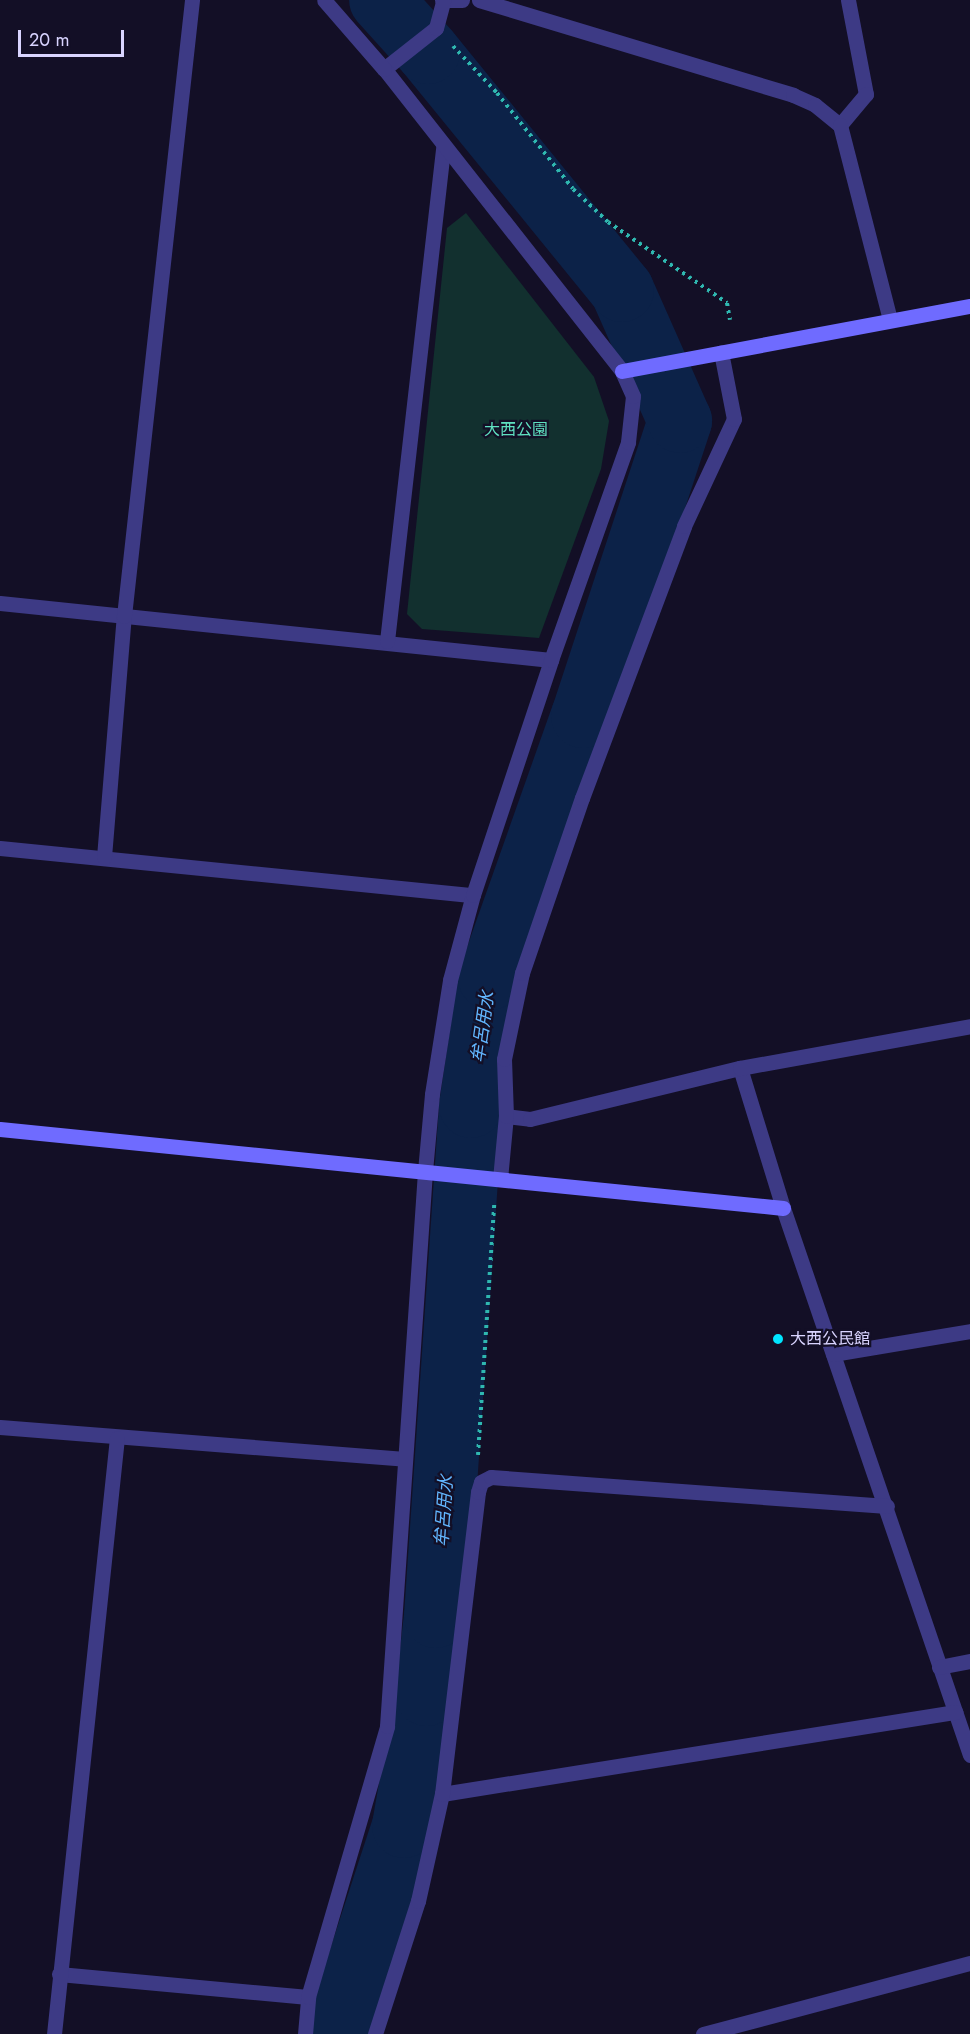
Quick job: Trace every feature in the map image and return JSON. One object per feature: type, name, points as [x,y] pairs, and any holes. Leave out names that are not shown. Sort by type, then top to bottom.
[{"type":"street","points":[[105,856],[124,616],[192,0]]},
{"type":"street","points":[[305,2034],[308,1997],[387,1726],[424,1171],[432,1094],[450,980],[473,895],[551,660],[628,442],[633,396],[622,371],[384,69],[324,0]]},
{"type":"street","points":[[384,69],[434,30],[442,0],[462,0]]},
{"type":"street","points":[[479,0],[793,95],[815,105],[840,125],[890,320]]},
{"type":"street","points":[[840,125],[866,94],[848,0]]},
{"type":"street","points":[[387,641],[443,146]]},
{"type":"street","points":[[622,371],[970,306]]},
{"type":"street","points":[[493,1178],[506,1116],[504,1059],[522,973],[582,798],[684,526],[734,419],[721,352]]},
{"type":"street","points":[[0,603],[387,641],[551,660]]},
{"type":"street","points":[[0,848],[105,856],[473,895]]},
{"type":"street","points":[[506,1116],[530,1119],[740,1068],[970,1026]]},
{"type":"street","points":[[740,1068],[783,1208],[887,1506],[970,1755]]},
{"type":"street","points":[[0,1129],[783,1208]]},
{"type":"street","points":[[833,1354],[970,1331]]},
{"type":"street","points":[[0,1427],[405,1459]]},
{"type":"street","points":[[54,2034],[117,1438]]},
{"type":"street","points":[[375,2034],[418,1901],[442,1794],[481,1482],[490,1477],[887,1506]]},
{"type":"street","points":[[939,1667],[970,1661]]},
{"type":"street","points":[[442,1794],[955,1712]]},
{"type":"street","points":[[703,2034],[970,1964]]},
{"type":"street","points":[[59,1974],[308,1997]]},
{"type":"path","points":[[434,30],[496,93],[573,189],[608,222],[727,303],[730,320]]},
{"type":"path","points":[[481,1482],[476,1469],[494,1205]]},
{"type":"green space","name":"大西公園","points":[[466,213],[594,377],[609,421],[601,469],[539,638],[422,629],[407,614],[447,228]]},
{"type":"waterway","name":"牟呂用水","points":[[336,2034],[404,1826],[427,1694],[436,1616],[471,1106],[490,978],[583,716],[680,421],[622,290],[428,52],[381,0]]},
{"type":"place","name":"大西公民館","points":[[778,1339]]}]
